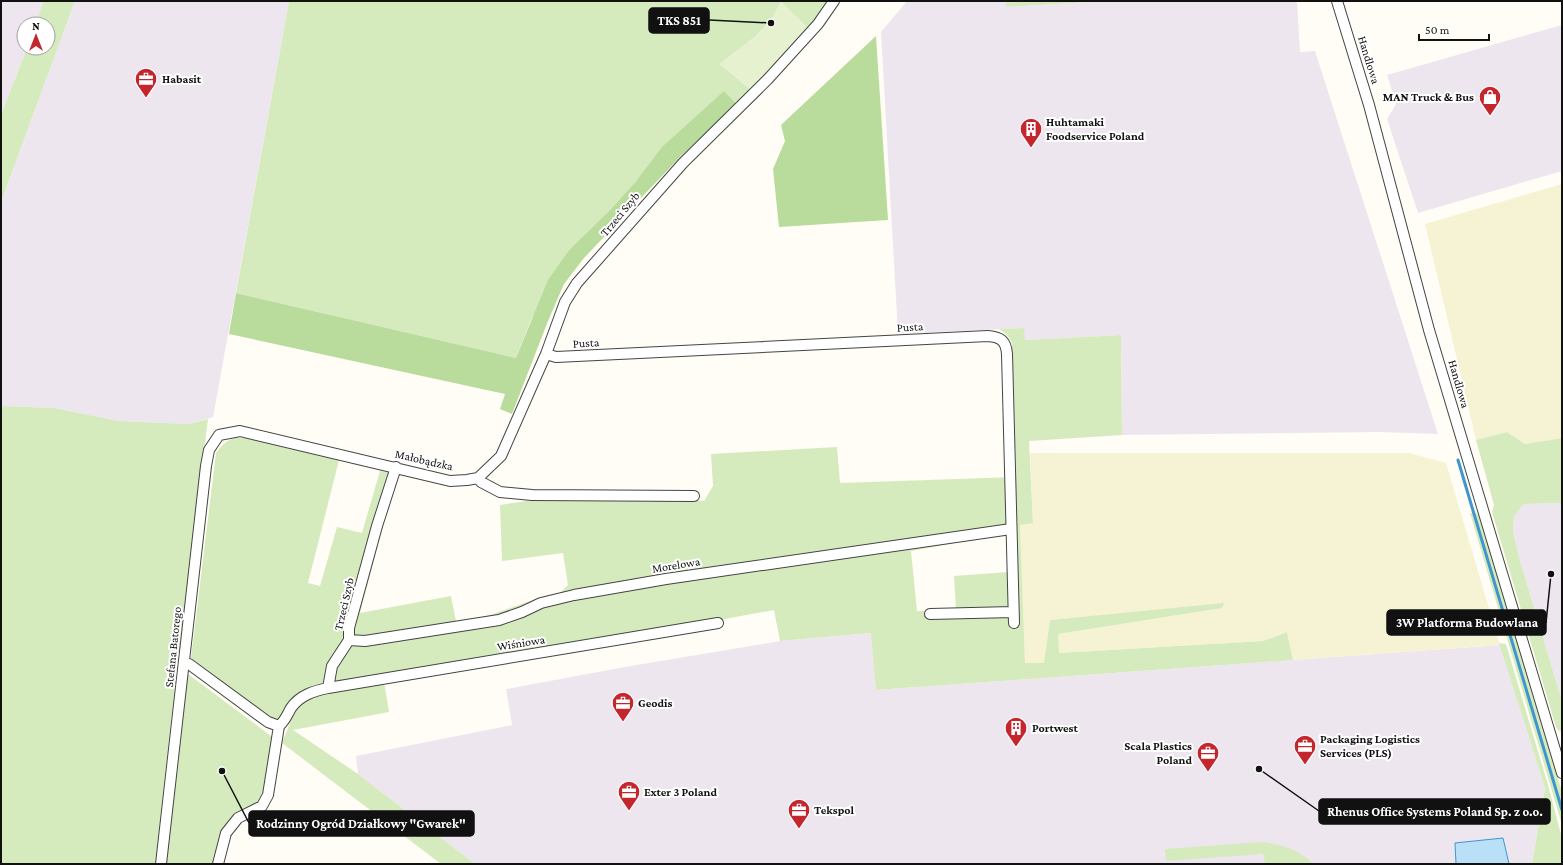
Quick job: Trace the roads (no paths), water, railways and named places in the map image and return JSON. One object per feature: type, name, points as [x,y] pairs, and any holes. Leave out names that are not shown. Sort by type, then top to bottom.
[{"type":"street","name":"Trzeci Szyb","points":[[478,478],[501,456],[546,354],[565,302],[577,283],[683,163],[768,79],[818,24],[834,1]]},
{"type":"street","name":"Handlowa","points":[[1337,1],[1369,105],[1429,330],[1562,773]]},
{"type":"street","name":"Pusta","points":[[546,354],[556,357],[988,336],[1000,338],[1005,343],[1007,354],[1014,623]]},
{"type":"street","name":"Małobądzka","points":[[219,435],[240,431],[450,481],[478,478]]},
{"type":"street","name":"Stefana Batorego","points":[[161,864],[207,461],[209,450],[219,435]]},
{"type":"street","name":"Trzeci Szyb","points":[[328,688],[332,666],[349,640],[349,628],[377,526],[396,467]]},
{"type":"street","points":[[478,478],[481,482],[500,492],[532,495],[694,496]]},
{"type":"street","name":"Morelowa","points":[[349,640],[365,641],[499,620],[522,612],[541,603],[574,595],[651,582],[1011,529]]},
{"type":"street","points":[[930,614],[1014,612]]},
{"type":"street","name":"Wiśniowa","points":[[328,688],[718,623]]},
{"type":"street","points":[[185,663],[189,664],[268,722],[279,726]]},
{"type":"street","points":[[218,864],[226,833],[238,818],[262,806],[268,795],[279,726],[285,720],[291,708],[299,698],[328,688]]},
{"type":"water","points":[[1503,838],[1509,864],[1456,864],[1455,843]]},
{"type":"waterway","points":[[1458,460],[1562,810]]},
{"type":"place","name":"TKS 851","points":[[771,23]]},
{"type":"place","name":"Habasit","points":[[146,98]]},
{"type":"place","name":"MAN Truck & Bus","points":[[1490,116]]},
{"type":"place","name":"Huhtamaki Foodservice Poland","points":[[1031,148]]},
{"type":"place","name":"3W Platforma Budowlana","points":[[1551,574]]},
{"type":"place","name":"Geodis","points":[[623,722]]},
{"type":"place","name":"Portwest","points":[[1016,748]]},
{"type":"place","name":"Packaging Logistics Services (PLS)","points":[[1305,766]]},
{"type":"place","name":"Rhenus Office Systems Poland Sp. z o.o.","points":[[1259,769]]},
{"type":"place","name":"Rodzinny Ogród Działkowy \"Gwarek\"","points":[[222,771]]},
{"type":"place","name":"Scala Plastics Poland","points":[[1208,772]]},
{"type":"place","name":"Exter 3 Poland","points":[[629,812]]},
{"type":"place","name":"Tekspol","points":[[799,830]]}]
